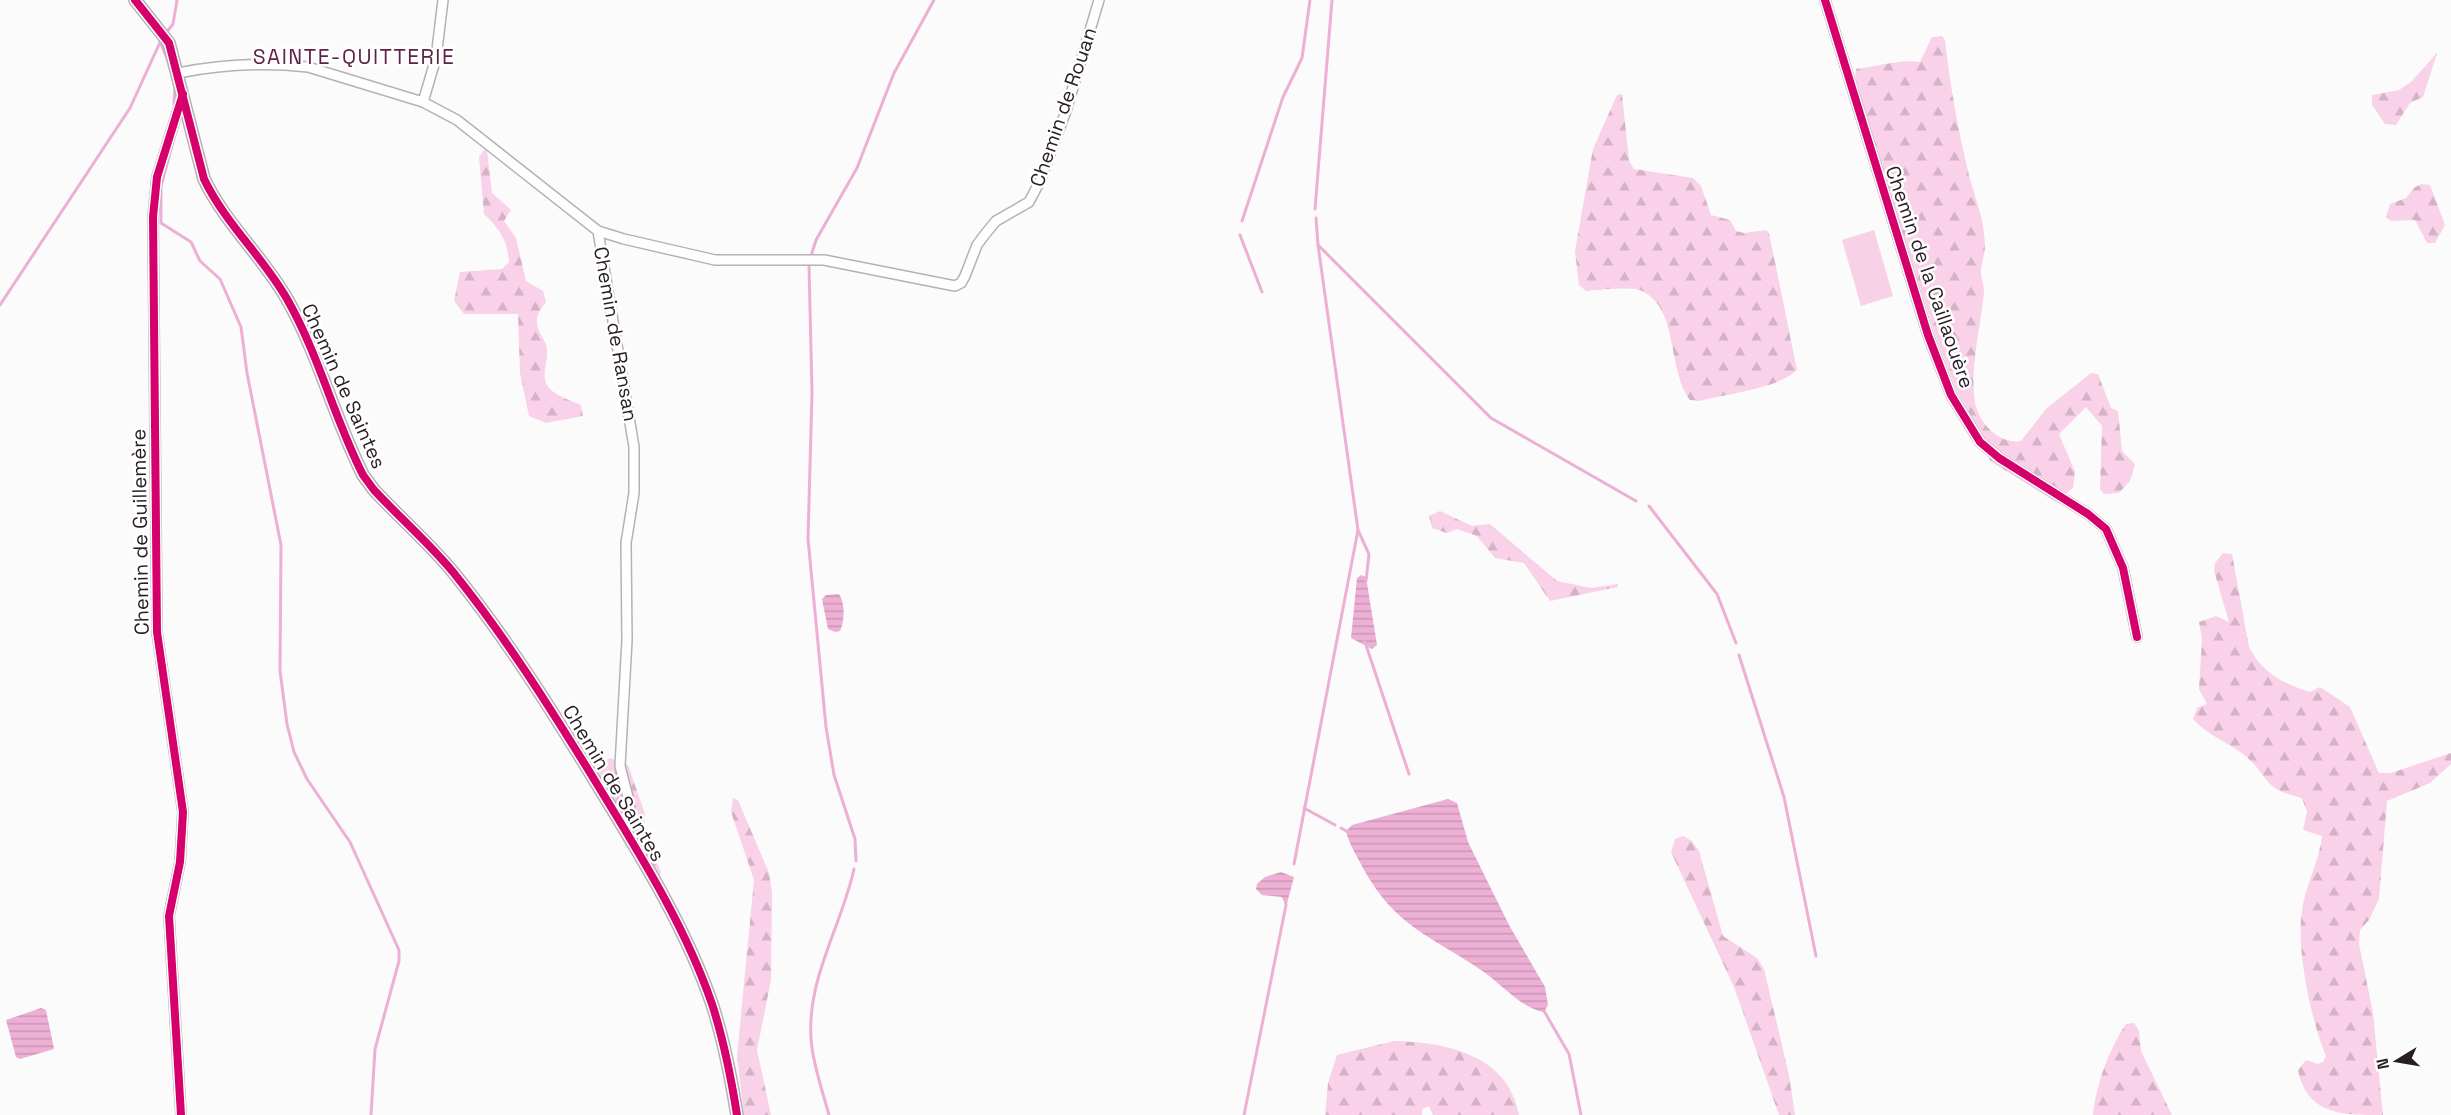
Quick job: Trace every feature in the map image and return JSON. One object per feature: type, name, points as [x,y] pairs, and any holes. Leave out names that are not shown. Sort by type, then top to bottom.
[{"type":"street","name":"Chemin de Saintes","points":[[135,0],[169,43],[204,179],[213,198],[287,298],[315,356],[363,475],[374,490],[452,572],[522,664],[625,830],[697,966],[724,1047],[737,1115]]},
{"type":"street","points":[[423,102],[436,58],[442,0]]},
{"type":"street","name":"Chemin de Rouan","points":[[598,231],[715,260],[824,260],[955,286],[961,283],[965,276],[977,244],[996,221],[1029,202],[1040,181],[1066,111],[1098,0]]},
{"type":"street","name":"Chemin de la Caillaouère","points":[[1825,0],[1925,324],[1951,395],[1980,442],[2000,458],[2088,514],[2106,529],[2123,568],[2137,637]]},
{"type":"street","name":"Chemin de Ransan","points":[[178,73],[225,64],[272,63],[308,67],[423,102],[469,128],[598,231],[634,447],[634,493],[626,555],[627,640],[620,766],[631,812],[631,824],[625,830]]},
{"type":"street","name":"Chemin de Guillemère","points":[[181,1115],[169,916],[180,862],[183,812],[157,632],[153,217],[158,177],[183,94]]},
{"type":"shaded area","points":[[1874,230],[1893,296],[1861,306],[1842,240]]},
{"type":"shaded area","points":[[1361,575],[1366,577],[1377,645],[1372,649],[1351,638],[1357,578]]},
{"type":"shaded area","points":[[839,594],[843,607],[842,627],[840,631],[835,632],[828,629],[822,599],[826,595]]},
{"type":"shaded area","points":[[1448,799],[1457,803],[1468,842],[1509,925],[1545,987],[1548,1005],[1544,1012],[1528,1006],[1484,972],[1402,918],[1376,888],[1351,845],[1346,831],[1352,825]]},
{"type":"shaded area","points":[[1281,872],[1294,877],[1286,907],[1282,897],[1262,895],[1256,889],[1257,884],[1265,877]]},
{"type":"shaded area","points":[[41,1008],[46,1010],[54,1049],[20,1059],[16,1057],[6,1020]]},
{"type":"green space","points":[[1942,36],[1945,40],[1961,142],[1985,237],[1981,272],[1984,291],[1974,371],[1975,402],[1979,414],[1996,435],[2008,440],[2021,441],[2046,409],[2091,373],[2098,374],[2111,408],[2118,411],[2122,451],[2135,464],[2130,481],[2119,493],[2104,494],[2100,489],[2102,426],[2086,407],[2059,434],[2075,472],[2073,488],[2056,502],[1990,461],[1984,438],[1957,392],[1935,335],[1855,81],[1856,69],[1895,62],[1920,62],[1932,37]]},
{"type":"green space","points":[[2437,53],[2423,97],[2410,103],[2396,125],[2385,124],[2372,105],[2372,95],[2399,90],[2411,82]]},
{"type":"green space","points":[[1622,94],[1629,161],[1634,169],[1693,178],[1701,186],[1711,215],[1730,220],[1736,231],[1744,233],[1766,230],[1769,233],[1797,370],[1788,376],[1751,390],[1699,401],[1690,400],[1678,373],[1667,325],[1654,299],[1637,290],[1586,291],[1579,285],[1575,251],[1593,149],[1617,95]]},
{"type":"green space","points":[[484,150],[487,151],[492,193],[511,210],[504,221],[516,238],[526,281],[543,291],[546,302],[537,320],[538,329],[547,351],[545,379],[547,385],[558,395],[581,405],[583,416],[546,423],[529,416],[520,373],[518,314],[464,314],[454,301],[460,272],[502,269],[509,262],[502,235],[484,214],[479,157]]},
{"type":"green space","points":[[2422,184],[2430,185],[2445,225],[2435,243],[2427,243],[2415,220],[2391,221],[2386,217],[2390,204],[2406,198],[2415,187]]},
{"type":"green space","points":[[1440,511],[1472,526],[1490,524],[1557,581],[1591,588],[1618,584],[1618,587],[1550,601],[1524,563],[1495,558],[1477,536],[1457,529],[1447,533],[1432,528],[1429,516]]},
{"type":"green space","points":[[2223,553],[2232,554],[2249,647],[2254,656],[2267,671],[2283,681],[2310,692],[2320,687],[2350,707],[2379,773],[2391,773],[2451,753],[2451,764],[2430,783],[2387,801],[2379,899],[2369,920],[2360,930],[2359,944],[2373,1013],[2383,1115],[2340,1113],[2318,1104],[2309,1096],[2298,1070],[2306,1060],[2318,1064],[2323,1062],[2326,1056],[2310,1005],[2301,945],[2302,911],[2322,836],[2303,830],[2307,812],[2302,798],[2288,794],[2272,785],[2243,754],[2204,729],[2193,719],[2197,708],[2207,704],[2199,689],[2202,639],[2199,622],[2216,616],[2229,622],[2214,571],[2215,563]]},
{"type":"green space","points":[[610,758],[628,765],[645,814],[644,829],[661,872],[659,879],[598,771],[603,762]]},
{"type":"green space","points":[[733,798],[738,800],[769,873],[772,892],[771,980],[757,1050],[771,1115],[744,1115],[737,1056],[754,880],[731,812]]},
{"type":"green space","points":[[1683,836],[1692,841],[1699,851],[1723,936],[1757,958],[1764,969],[1789,1075],[1795,1115],[1779,1115],[1734,987],[1671,852],[1675,839]]},
{"type":"green space","points":[[2134,1023],[2139,1031],[2141,1051],[2172,1115],[2093,1115],[2100,1080],[2109,1056],[2126,1024]]},
{"type":"green space","points":[[1394,1041],[1454,1049],[1489,1065],[1503,1078],[1513,1095],[1519,1115],[1433,1115],[1429,1106],[1422,1109],[1422,1115],[1325,1115],[1328,1083],[1337,1055]]},
{"type":"waterway","points":[[166,33],[173,24],[177,0]]},
{"type":"waterway","points":[[811,256],[816,240],[857,168],[894,73],[934,0]]},
{"type":"waterway","points":[[1242,221],[1283,97],[1302,58],[1310,0]]},
{"type":"waterway","points":[[1315,209],[1332,0]]},
{"type":"waterway","points":[[0,305],[130,108],[162,38]]},
{"type":"waterway","points":[[160,41],[169,64]]},
{"type":"waterway","points":[[174,104],[175,85]]},
{"type":"waterway","points":[[177,127],[161,186],[161,223],[191,242],[200,261],[220,279],[241,327],[247,373],[281,545],[280,671],[287,724],[294,752],[307,779],[350,842],[399,950],[399,961],[375,1049],[371,1115]]},
{"type":"waterway","points":[[1316,218],[1318,245],[1491,418],[1636,501]]},
{"type":"waterway","points":[[1240,235],[1262,292]]},
{"type":"waterway","points":[[1294,864],[1358,530],[1318,245]]},
{"type":"waterway","points":[[809,266],[812,393],[808,539],[826,727],[834,775],[855,839],[856,861]]},
{"type":"waterway","points":[[1649,506],[1717,594],[1736,643]]},
{"type":"waterway","points":[[1358,530],[1369,554],[1366,581]]},
{"type":"waterway","points":[[1365,642],[1409,774]]},
{"type":"waterway","points":[[1739,655],[1784,797],[1816,956]]},
{"type":"waterway","points":[[1304,808],[1335,825]]},
{"type":"waterway","points":[[1341,828],[1348,832]]},
{"type":"waterway","points":[[829,1115],[812,1048],[813,1001],[854,869]]},
{"type":"waterway","points":[[1244,1115],[1286,905]]},
{"type":"waterway","points":[[1544,1011],[1569,1054],[1581,1115]]},
{"type":"cycle path","points":[[135,0],[169,43],[204,179],[222,210],[287,299],[308,342],[363,475],[374,490],[444,561],[490,620],[557,720],[657,884],[701,973],[712,1004],[727,1059],[737,1115]]},
{"type":"cycle path","points":[[1825,0],[1928,335],[1951,395],[1980,442],[1999,458],[2088,514],[2106,529],[2123,568],[2137,637]]},
{"type":"cycle path","points":[[181,1115],[169,916],[180,862],[183,812],[157,632],[153,217],[157,177],[183,94]]},
{"type":"district","name":"SAINTE-QUITTERIE","points":[[354,57]]}]
